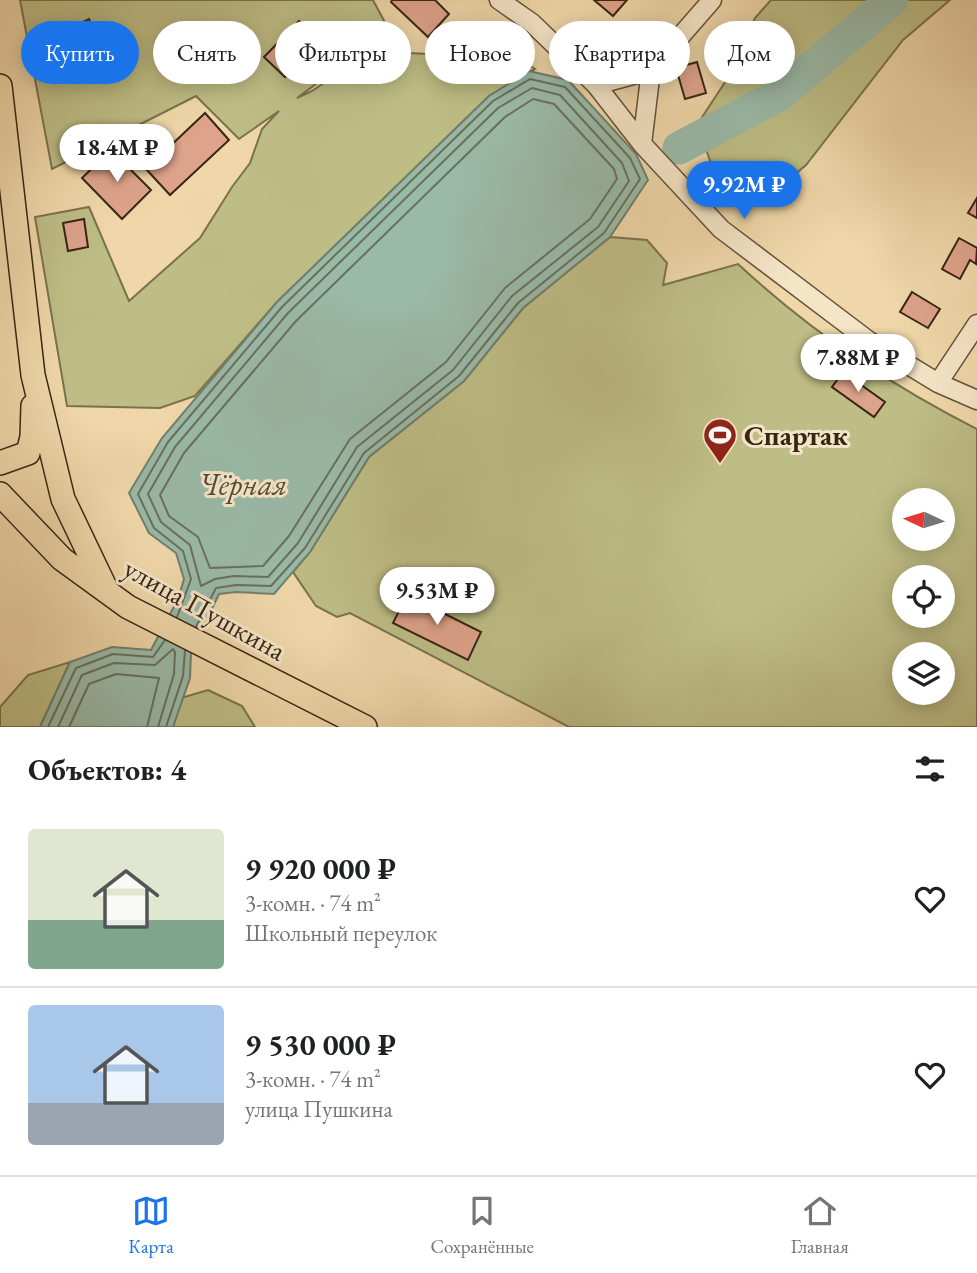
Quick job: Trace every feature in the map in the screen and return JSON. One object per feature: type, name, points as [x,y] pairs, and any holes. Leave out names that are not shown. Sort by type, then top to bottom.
[{"type":"main road","points":[[0,86],[33,375],[63,499],[106,589]]},
{"type":"main road","points":[[0,463],[28,453],[32,437],[33,375]]},
{"type":"main road","name":"улица Пушкина","points":[[0,494],[62,559],[128,607],[365,727]]},
{"type":"street","points":[[499,0],[529,21]]},
{"type":"street","points":[[514,0],[530,21]]},
{"type":"street","points":[[690,25],[712,0]]},
{"type":"street","points":[[535,26],[596,85],[642,144],[721,229],[869,341],[938,383],[977,400]]},
{"type":"street","points":[[642,144],[649,84]]},
{"type":"street","points":[[938,383],[977,324]]},
{"type":"shaded area","points":[[20,0],[373,0],[384,21],[275,21],[275,84],[316,84],[297,98],[322,84],[411,84],[411,53],[425,54],[425,84],[509,84],[489,96],[277,302],[195,396],[160,408],[67,406],[35,217],[89,207],[129,301],[200,238],[250,163],[262,129],[279,111],[239,139],[196,96],[52,169],[36,84],[139,84],[139,21],[24,21]]},
{"type":"shaded area","points":[[771,0],[950,0],[903,40],[806,165],[766,199],[742,199],[715,174],[697,125],[724,84],[795,84],[795,21],[754,21]]},
{"type":"shaded area","name":"Спартак","points":[[610,237],[647,240],[667,263],[663,285],[738,264],[793,311],[852,355],[977,429],[977,727],[569,727],[350,613],[337,617],[316,606],[293,572],[310,552],[369,457],[464,381],[523,308]]},
{"type":"shaded area","points":[[70,662],[40,727],[0,727],[0,707],[28,675]]},
{"type":"shaded area","points":[[208,690],[242,706],[255,727],[173,727],[181,698]]},
{"type":"water","name":"Чёрная","points":[[535,72],[549,76],[549,84],[572,84],[636,154],[648,180],[610,237],[523,308],[464,381],[369,457],[310,552],[274,594],[219,594],[191,653],[190,678],[173,727],[40,727],[70,662],[112,647],[151,650],[178,599],[184,579],[176,553],[149,533],[129,493],[162,438],[277,302],[489,96],[508,84],[535,84]]},
{"type":"building","points":[[435,0],[449,14],[443,21],[425,21],[425,34],[391,2]]},
{"type":"building","points":[[594,0],[627,0],[613,16]]},
{"type":"building","points":[[275,46],[275,67],[264,57]]},
{"type":"building","points":[[697,62],[706,93],[685,99],[681,84],[690,84],[690,64]]},
{"type":"building","points":[[205,113],[229,140],[170,195],[146,169]]},
{"type":"building","points":[[111,150],[151,190],[122,219],[82,178]]},
{"type":"building","points":[[977,198],[977,218],[968,213]]},
{"type":"building","points":[[84,219],[88,247],[68,251],[63,223]]},
{"type":"building","points":[[959,238],[977,248],[976,264],[970,260],[960,279],[942,269]]},
{"type":"building","points":[[912,292],[940,309],[928,328],[900,312]]},
{"type":"building","points":[[843,372],[885,402],[874,417],[832,387]]},
{"type":"building","points":[[407,595],[481,632],[468,660],[393,623]]},
{"type":"waterway","name":"Чёрная","points":[[679,148],[779,95],[892,0]]},
{"type":"place","name":"Спартак","points":[[720,465]]}]
